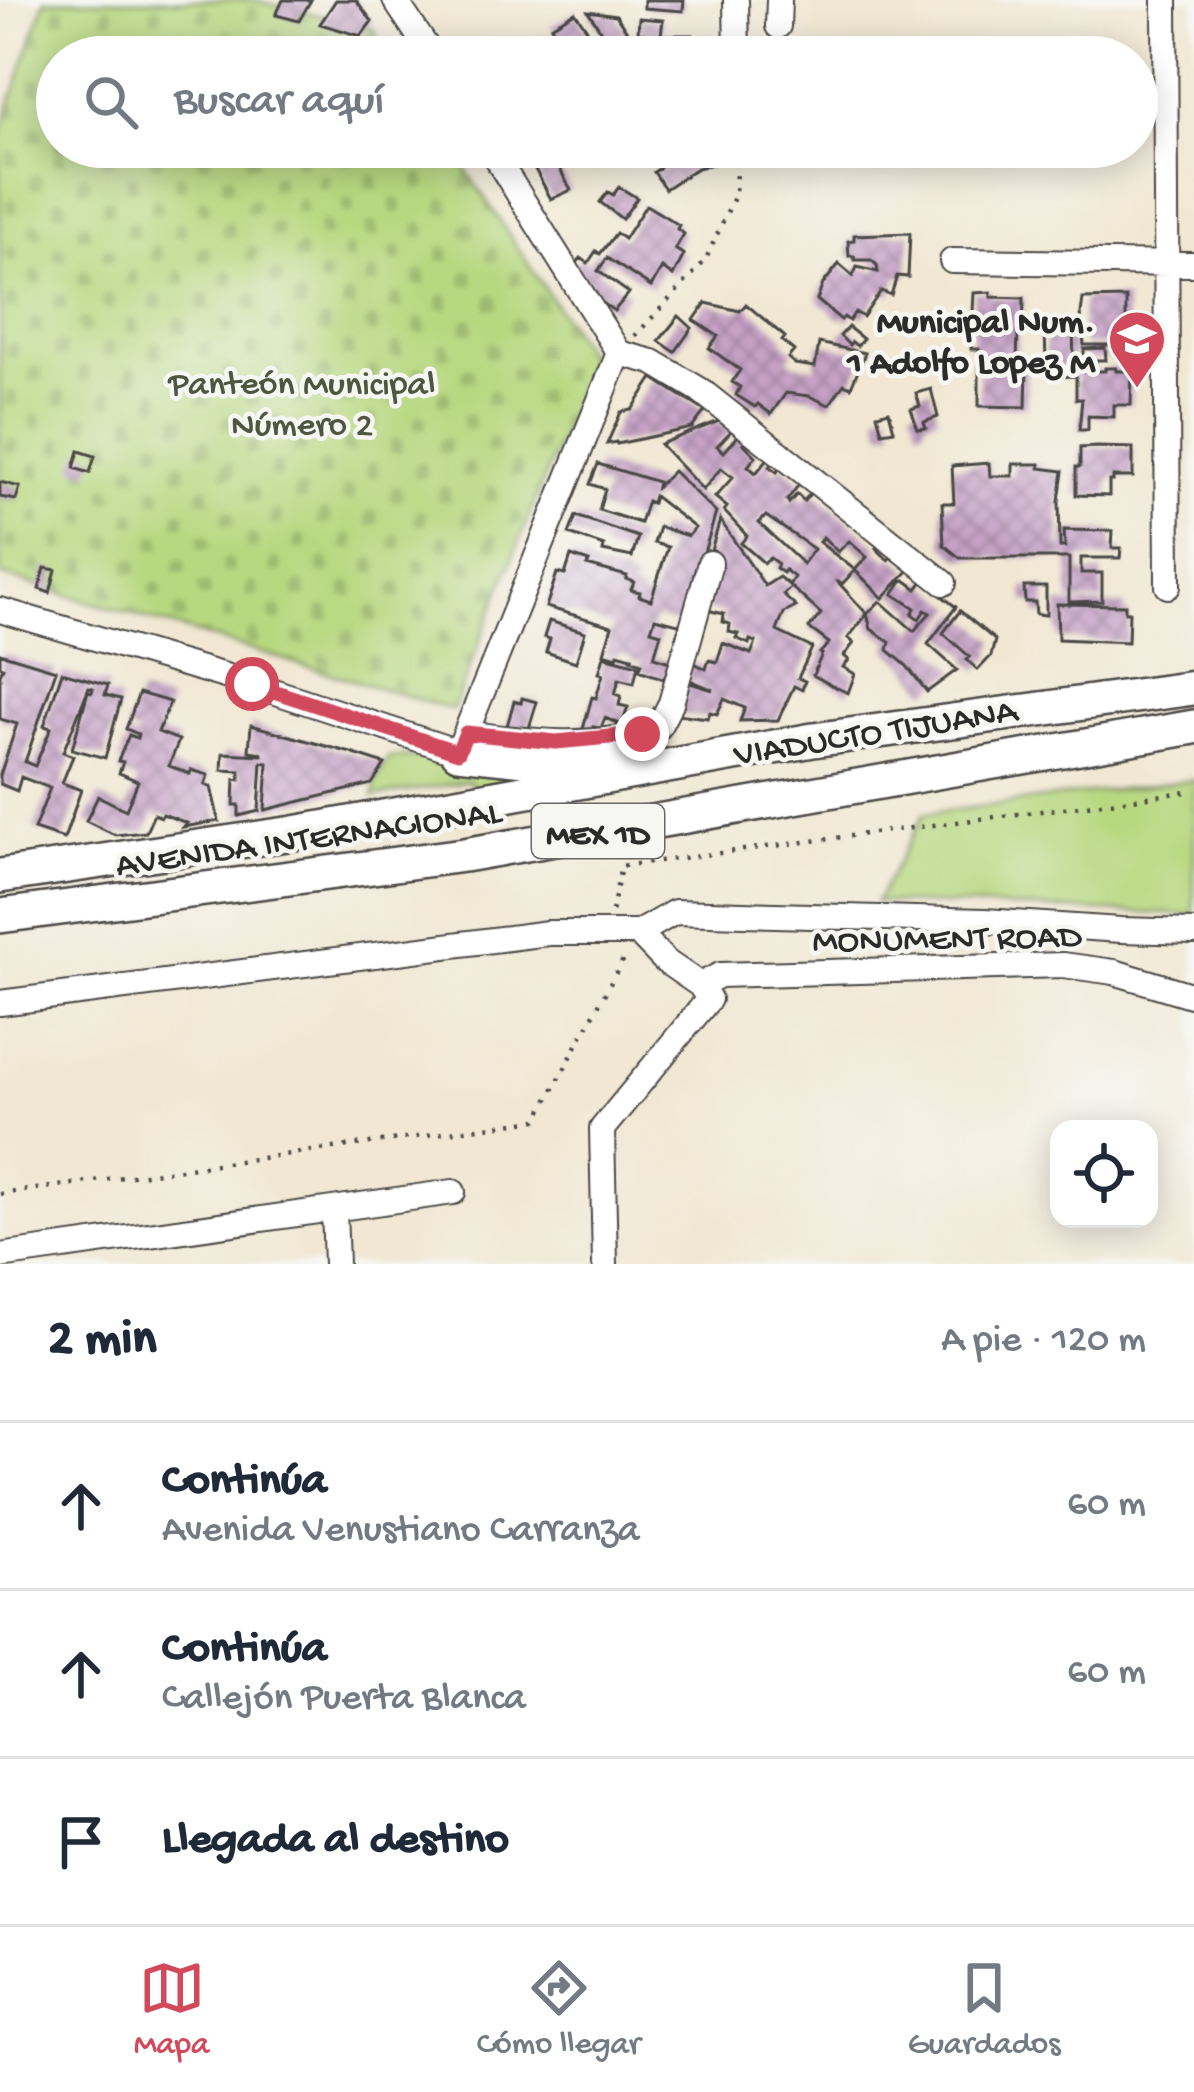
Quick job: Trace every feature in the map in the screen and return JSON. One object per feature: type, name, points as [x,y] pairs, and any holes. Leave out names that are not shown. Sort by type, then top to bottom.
[{"type":"highway","name":"AVENIDA INTERNACIONAL","points":[[0,876],[294,833],[813,740],[1194,688]]},
{"type":"highway","name":"VIADUCTO TIJUANA","points":[[0,887],[314,845],[1194,703]]},
{"type":"highway","name":"AVENIDA INTERNACIONAL","points":[[0,916],[464,855],[1194,722]]},
{"type":"highway","name":"VIADUCTO TIJUANA","points":[[0,903],[319,860],[883,766],[1194,722]]},
{"type":"highway","points":[[462,743],[512,759],[592,760],[813,740]]},
{"type":"street","points":[[395,0],[419,36]]},
{"type":"street","points":[[736,0],[737,36]]},
{"type":"street","points":[[778,26],[779,0]]},
{"type":"street","points":[[1165,0],[1168,586]]},
{"type":"street","points":[[502,168],[619,353],[653,362],[700,390],[944,583]]},
{"type":"street","points":[[952,261],[1194,264]]},
{"type":"street","points":[[462,743],[619,353]]},
{"type":"street","points":[[0,610],[462,743],[604,740],[658,728],[671,703],[710,563]]},
{"type":"street","points":[[0,1003],[548,933],[638,933],[675,912],[1194,932]]},
{"type":"street","points":[[605,1264],[602,1129],[709,999],[700,985],[665,961],[638,933]]},
{"type":"street","name":"MONUMENT ROAD","points":[[700,985],[720,975],[1063,965],[1114,972],[1194,996]]},
{"type":"street","points":[[0,1256],[453,1192]]},
{"type":"street","points":[[334,1209],[336,1264]]},
{"type":"path","points":[[619,353],[705,261],[735,195],[736,168]]},
{"type":"path","points":[[607,933],[621,866],[1194,791]]},
{"type":"path","points":[[0,1194],[537,1120],[638,933]]},
{"type":"green space","name":"Panteón Municipal Número 2","points":[[45,0],[254,0],[372,28],[377,36],[36,36],[36,168],[465,168],[591,359],[453,710],[0,575],[0,135]]},
{"type":"green space","points":[[388,758],[629,764],[471,789],[470,781],[374,797]]},
{"type":"green space","points":[[1194,780],[1194,915],[876,902],[924,814]]},
{"type":"building","points":[[283,0],[311,0],[299,21],[276,15]]},
{"type":"building","points":[[336,0],[356,0],[372,21],[361,36],[320,24]]},
{"type":"building","points":[[644,0],[684,0],[683,11],[644,8]]},
{"type":"building","points":[[588,11],[616,15],[630,36],[604,36]]},
{"type":"building","points":[[575,12],[592,36],[557,36],[551,26]]},
{"type":"building","points":[[639,18],[663,20],[661,35],[693,36],[655,36],[638,32]]},
{"type":"building","points":[[534,168],[559,168],[571,190],[551,199]]},
{"type":"building","points":[[660,168],[697,168],[665,189],[654,172]]},
{"type":"building","points":[[619,187],[637,198],[622,219],[600,202]]},
{"type":"building","points":[[646,205],[679,225],[677,229],[684,234],[675,249],[684,255],[673,276],[662,268],[651,287],[607,258],[598,271],[629,293],[614,311],[597,299],[576,264],[581,258],[588,263],[596,251],[600,254],[616,233],[624,239]]},
{"type":"building","points":[[910,233],[908,277],[897,276],[891,295],[881,291],[863,317],[855,312],[849,321],[841,320],[817,300],[839,264],[853,276],[857,267],[878,272],[871,260],[849,256],[848,241],[854,235]]},
{"type":"building","points":[[991,292],[991,297],[1024,298],[1017,360],[979,357],[979,349],[971,349],[974,293]]},
{"type":"building","points":[[1126,298],[1121,342],[1084,345],[1083,299]]},
{"type":"building","points":[[706,303],[740,311],[746,304],[785,337],[782,341],[794,351],[788,358],[795,364],[815,367],[819,343],[865,353],[851,387],[844,384],[829,405],[786,393],[771,414],[758,404],[755,407],[736,395],[740,387],[732,382],[740,370],[709,348],[718,336],[694,320]]},
{"type":"building","points":[[679,316],[692,328],[675,352],[659,341]]},
{"type":"building","points":[[848,327],[863,339],[857,346],[840,336]]},
{"type":"building","points":[[1073,328],[1074,363],[1079,363],[1079,371],[1082,363],[1095,363],[1095,371],[1132,371],[1131,405],[1114,405],[1114,417],[1088,416],[1088,430],[1079,430],[1082,399],[1076,399],[1076,376],[1053,377],[1053,363],[1046,363],[1045,329]]},
{"type":"building","points":[[1105,348],[1106,360],[1084,360],[1084,349]]},
{"type":"building","points":[[979,366],[1027,367],[1026,407],[979,406]]},
{"type":"building","points":[[653,378],[705,411],[692,428],[607,444],[621,412],[632,410]]},
{"type":"building","points":[[931,389],[938,417],[918,429],[911,409],[920,406],[916,393]]},
{"type":"building","points":[[889,411],[894,430],[882,432],[877,414]]},
{"type":"building","points":[[719,421],[732,430],[717,446],[724,452],[739,435],[756,456],[748,466],[756,473],[770,456],[775,460],[770,467],[777,472],[781,465],[801,482],[789,503],[797,494],[804,501],[812,491],[878,546],[888,560],[892,556],[909,570],[883,598],[855,570],[843,583],[838,582],[867,614],[848,638],[854,643],[844,656],[849,660],[843,667],[855,674],[848,693],[813,675],[829,643],[809,628],[821,614],[791,587],[783,595],[796,607],[784,613],[777,631],[812,648],[798,678],[805,681],[802,690],[794,686],[778,720],[740,721],[745,708],[724,699],[717,714],[710,712],[708,718],[677,714],[687,682],[713,690],[687,679],[692,662],[706,669],[709,660],[717,662],[723,643],[751,654],[756,642],[736,638],[738,634],[729,632],[730,624],[723,622],[724,614],[707,610],[708,561],[720,520],[765,586],[779,577],[789,585],[794,577],[776,568],[778,564],[770,558],[764,563],[741,543],[747,536],[715,497],[733,477],[721,468],[703,490],[660,444]],"holes":[[[766,516],[814,549],[803,564],[759,523]],[[823,537],[838,552],[849,541],[867,557],[855,570],[819,542]]]},
{"type":"building","points":[[1080,448],[1133,448],[1133,477],[1113,477],[1109,496],[1076,495]]},
{"type":"building","points":[[79,451],[95,456],[90,473],[74,468]]},
{"type":"building","points":[[989,463],[990,476],[1013,476],[1013,464],[1040,464],[1040,468],[1063,471],[1060,547],[1065,547],[1064,530],[1113,531],[1112,548],[1121,548],[1120,558],[1081,558],[1081,573],[1102,573],[1102,601],[1069,602],[1069,558],[960,558],[944,545],[942,503],[954,503],[952,466]]},
{"type":"building","points":[[598,464],[658,482],[657,487],[673,471],[716,513],[682,625],[655,618],[651,630],[661,633],[654,657],[670,662],[664,679],[639,670],[642,663],[632,657],[604,653],[612,626],[546,607],[557,573],[565,575],[571,556],[627,576],[634,582],[631,590],[651,600],[668,547],[654,543],[659,527],[688,536],[695,528],[654,496],[652,503],[647,501],[640,523],[599,510],[605,489],[590,484]]},
{"type":"building","points":[[0,482],[20,487],[16,500],[0,497]]},
{"type":"building","points":[[576,516],[638,537],[632,557],[603,551],[604,546],[569,534]]},
{"type":"building","points":[[45,568],[56,570],[50,593],[39,589]]},
{"type":"building","points":[[902,581],[917,589],[923,581],[956,607],[928,644],[957,670],[927,692],[888,650],[890,642],[871,629],[867,614],[880,601],[914,631],[930,613],[925,610],[919,619],[912,614],[915,608],[893,594]]},
{"type":"building","points":[[1024,587],[1046,587],[1046,615],[1036,614],[1035,602],[1025,602]]},
{"type":"building","points":[[1057,604],[1125,605],[1128,642],[1058,639]]},
{"type":"building","points":[[960,611],[995,640],[991,656],[978,670],[943,633]]},
{"type":"building","points":[[549,621],[585,632],[576,662],[546,652]]},
{"type":"building","points":[[0,653],[56,670],[25,762],[35,766],[51,728],[44,726],[62,672],[108,685],[105,695],[121,699],[105,758],[72,749],[88,691],[92,692],[89,687],[63,752],[73,756],[62,783],[81,790],[64,839],[34,829],[50,788],[21,777],[17,791],[0,784],[17,724],[0,719]]},
{"type":"building","points":[[604,656],[638,665],[634,683],[619,679],[615,694],[621,696],[619,705],[628,707],[622,725],[605,718],[601,728],[593,727],[592,734],[581,736],[603,674],[599,673]]},
{"type":"building","points":[[139,693],[170,702],[158,732],[179,740],[169,766],[208,775],[205,785],[211,787],[219,821],[183,827],[187,823],[154,814],[146,832],[115,835],[86,821],[98,796],[126,810],[138,781],[119,773],[123,762],[118,761],[129,735],[137,738],[138,734],[126,729]]},
{"type":"building","points":[[522,698],[537,702],[526,738],[505,733],[514,701],[521,703]]},
{"type":"building","points":[[251,725],[385,764],[372,784],[265,810],[268,763],[262,762],[259,811],[239,816],[239,805],[234,805],[240,771],[222,770],[223,753],[262,755],[249,751]]},
{"type":"place","name":"Municipal Num. 1 Adolfo Lopez M","points":[[1137,390]]},
{"type":"route","points":[[252,684],[458,752],[466,733],[556,742],[642,734]]}]
